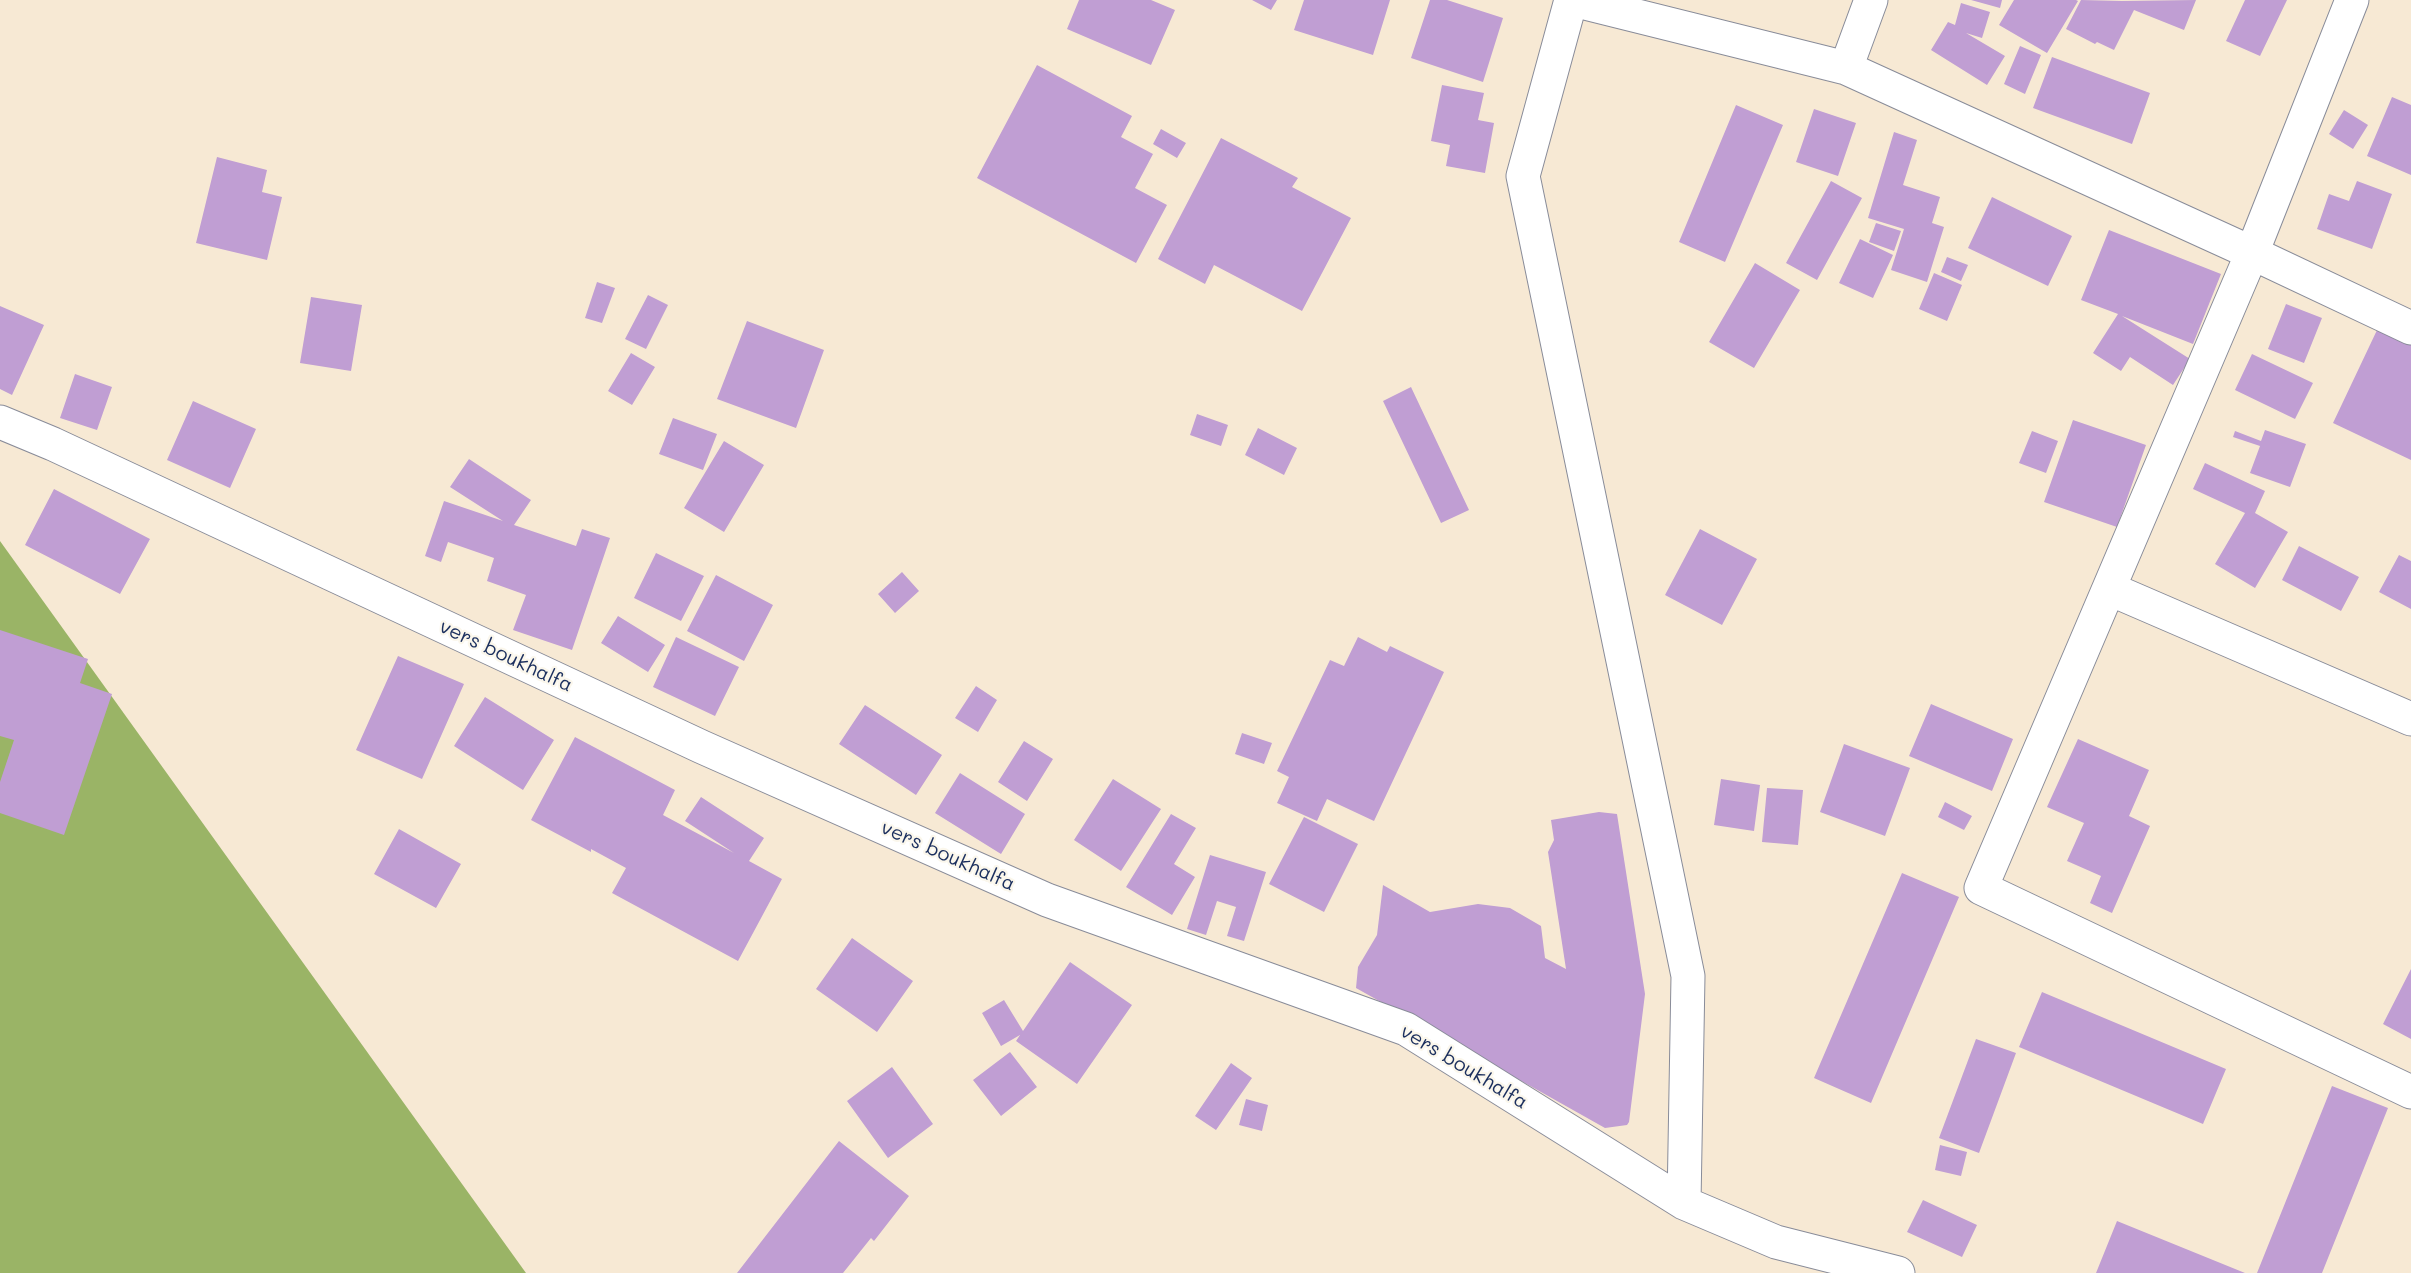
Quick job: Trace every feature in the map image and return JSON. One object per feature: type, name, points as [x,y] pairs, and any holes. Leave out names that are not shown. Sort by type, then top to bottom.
[{"type":"street","points":[[1684,1203],[1688,976],[1523,176],[1572,0],[1846,68],[2411,328]]},
{"type":"street","points":[[1846,68],[1871,0]]},
{"type":"street","points":[[2352,0],[2252,253],[1981,888],[2411,1092]]},
{"type":"street","name":"vers boukhalfa","points":[[0,422],[53,444],[702,747],[1036,895],[1406,1029],[1684,1203],[1776,1242],[1898,1273]]},
{"type":"street","points":[[2110,589],[2411,719]]},
{"type":"green space","points":[[0,541],[526,1273],[0,1273]]},
{"type":"building","points":[[1079,0],[1151,0],[1175,10],[1151,65],[1067,29]]},
{"type":"building","points":[[1252,0],[1277,0],[1271,10]]},
{"type":"building","points":[[1304,0],[1390,0],[1373,55],[1294,30]]},
{"type":"building","points":[[1430,0],[1447,0],[1503,18],[1483,82],[1411,58]]},
{"type":"building","points":[[1971,0],[2002,0],[2000,8]]},
{"type":"building","points":[[2014,0],[2078,1],[2047,53],[1999,25]]},
{"type":"building","points":[[2081,0],[2196,0],[2184,30],[2134,10],[2114,50],[2097,42],[2095,44],[2066,29]]},
{"type":"building","points":[[2245,0],[2287,0],[2260,56],[2226,41]]},
{"type":"building","points":[[1961,3],[1990,12],[1982,38],[1966,33],[2005,56],[1987,85],[1931,50],[1948,22],[1955,25]]},
{"type":"building","points":[[2020,46],[2041,55],[2025,94],[2004,84]]},
{"type":"building","points":[[2052,57],[2150,93],[2132,144],[2033,108]]},
{"type":"building","points":[[1037,65],[1132,116],[1121,137],[1153,154],[1135,188],[1167,205],[1136,263],[977,178]]},
{"type":"building","points":[[1442,85],[1484,93],[1478,120],[1494,123],[1485,173],[1446,166],[1450,145],[1431,141]]},
{"type":"building","points":[[2392,97],[2411,105],[2411,175],[2367,156]]},
{"type":"building","points":[[1736,105],[1783,125],[1725,262],[1679,242]]},
{"type":"building","points":[[1814,109],[1856,123],[1838,176],[1796,162]]},
{"type":"building","points":[[2344,110],[2368,125],[2353,149],[2329,134]]},
{"type":"building","points":[[1161,129],[1186,143],[1177,158],[1153,144]]},
{"type":"building","points":[[1894,132],[1917,140],[1903,185],[1940,197],[1932,223],[1944,227],[1927,282],[1891,270],[1904,229],[1868,218]]},
{"type":"building","points":[[1221,138],[1298,178],[1292,187],[1351,218],[1302,311],[1214,265],[1205,284],[1158,259]]},
{"type":"building","points":[[217,157],[267,170],[262,192],[282,197],[267,260],[196,243]]},
{"type":"building","points":[[1831,181],[1862,198],[1817,280],[1786,263]]},
{"type":"building","points":[[2357,181],[2392,194],[2372,249],[2317,229],[2329,194],[2349,201]]},
{"type":"building","points":[[1992,197],[2072,236],[2048,286],[1968,248]]},
{"type":"building","points":[[1876,223],[1901,231],[1894,251],[1869,242]]},
{"type":"building","points":[[2109,230],[2221,274],[2193,344],[2122,316],[2190,359],[2173,385],[2130,357],[2121,371],[2093,353],[2118,314],[2081,300]]},
{"type":"building","points":[[1860,239],[1893,255],[1873,298],[1839,283]]},
{"type":"building","points":[[1947,257],[1968,265],[1961,281],[1941,272]]},
{"type":"building","points":[[1755,263],[1800,290],[1754,368],[1709,342]]},
{"type":"building","points":[[1934,273],[1962,285],[1947,321],[1919,309]]},
{"type":"building","points":[[597,282],[615,288],[602,323],[585,318]]},
{"type":"building","points":[[648,295],[668,305],[646,349],[625,339]]},
{"type":"building","points":[[311,297],[362,305],[351,371],[300,363]]},
{"type":"building","points":[[2286,304],[2322,318],[2304,363],[2268,349]]},
{"type":"building","points":[[0,306],[44,325],[12,395],[0,389]]},
{"type":"building","points":[[747,321],[824,350],[796,428],[717,399]]},
{"type":"building","points":[[2378,328],[2411,343],[2411,460],[2333,423]]},
{"type":"building","points":[[631,353],[655,367],[632,405],[608,391]]},
{"type":"building","points":[[2252,354],[2313,383],[2295,419],[2235,390]]},
{"type":"building","points":[[75,374],[112,387],[97,430],[60,418]]},
{"type":"building","points":[[1411,387],[1469,510],[1441,523],[1383,401]]},
{"type":"building","points":[[193,401],[256,429],[230,488],[167,460]]},
{"type":"building","points":[[1197,414],[1228,425],[1221,446],[1190,435]]},
{"type":"building","points":[[673,418],[717,434],[703,470],[659,454]]},
{"type":"building","points":[[2073,420],[2146,445],[2117,527],[2044,502]]},
{"type":"building","points":[[1258,428],[1297,448],[1284,475],[1245,455]]},
{"type":"building","points":[[2265,430],[2306,444],[2290,487],[2250,473],[2260,446],[2233,437],[2235,431],[2261,441]]},
{"type":"building","points":[[2032,431],[2058,441],[2046,473],[2019,463]]},
{"type":"building","points":[[724,441],[764,465],[724,532],[684,508]]},
{"type":"building","points":[[469,459],[531,500],[514,525],[576,546],[582,529],[610,538],[572,650],[513,630],[526,595],[487,581],[494,558],[448,542],[441,562],[425,556],[444,501],[503,521],[450,487]]},
{"type":"building","points":[[2205,463],[2265,491],[2255,513],[2288,532],[2255,588],[2215,564],[2245,513],[2193,489]]},
{"type":"building","points":[[54,489],[150,539],[120,594],[25,545]]},
{"type":"building","points":[[1700,529],[1757,559],[1722,625],[1665,595]]},
{"type":"building","points":[[2299,546],[2359,577],[2341,611],[2282,580]]},
{"type":"building","points":[[656,553],[704,576],[681,621],[634,598]]},
{"type":"building","points":[[2399,555],[2411,561],[2411,609],[2379,592]]},
{"type":"building","points":[[902,572],[919,591],[895,613],[878,594]]},
{"type":"building","points":[[716,575],[773,605],[744,661],[687,631]]},
{"type":"building","points":[[618,616],[665,645],[648,672],[601,643]]},
{"type":"building","points":[[0,630],[88,659],[80,683],[112,694],[64,835],[0,813],[0,782],[14,740],[0,736]]},
{"type":"building","points":[[676,637],[739,667],[715,716],[653,687]]},
{"type":"building","points":[[1358,637],[1387,652],[1390,646],[1444,672],[1374,821],[1327,799],[1317,821],[1277,803],[1289,777],[1277,771],[1330,660],[1344,666]]},
{"type":"building","points":[[398,656],[464,684],[422,779],[356,750]]},
{"type":"building","points":[[976,686],[997,700],[978,732],[955,718]]},
{"type":"building","points":[[485,697],[554,740],[523,790],[454,746]]},
{"type":"building","points":[[1931,704],[2013,739],[1992,791],[1909,756]]},
{"type":"building","points":[[865,705],[942,755],[916,795],[839,744]]},
{"type":"building","points":[[1242,733],[1272,743],[1264,764],[1235,754]]},
{"type":"building","points":[[575,737],[675,790],[663,815],[734,853],[685,821],[701,797],[764,838],[749,861],[782,879],[738,961],[612,893],[626,868],[531,820]]},
{"type":"building","points":[[2078,739],[2149,770],[2129,816],[2150,826],[2112,913],[2090,903],[2101,876],[2067,861],[2084,823],[2047,807]]},
{"type":"building","points":[[1024,741],[1053,759],[1027,801],[998,782]]},
{"type":"building","points":[[1844,744],[1910,768],[1885,836],[1820,812]]},
{"type":"building","points":[[960,773],[1025,814],[1001,854],[935,813]]},
{"type":"building","points":[[1113,779],[1161,809],[1121,871],[1074,840]]},
{"type":"building","points":[[1721,779],[1760,785],[1754,831],[1714,825]]},
{"type":"building","points":[[1767,788],[1803,790],[1798,845],[1762,842]]},
{"type":"building","points":[[1945,802],[1972,816],[1964,830],[1938,817]]},
{"type":"building","points":[[1599,812],[1617,814],[1645,994],[1629,1122],[1627,1125],[1605,1128],[1356,988],[1358,967],[1377,935],[1383,885],[1430,912],[1478,904],[1510,908],[1541,926],[1545,958],[1566,969],[1548,852],[1554,840],[1551,820]]},
{"type":"building","points":[[1171,814],[1196,828],[1174,864],[1195,877],[1172,915],[1126,887]]},
{"type":"building","points":[[1304,817],[1358,844],[1324,912],[1269,884]]},
{"type":"building","points":[[399,829],[461,864],[436,908],[374,874]]},
{"type":"building","points":[[1210,855],[1266,872],[1244,941],[1227,936],[1236,907],[1217,901],[1206,935],[1187,929]]},
{"type":"building","points":[[1902,873],[1959,897],[1871,1103],[1814,1078]]},
{"type":"building","points":[[852,938],[913,981],[877,1032],[816,989]]},
{"type":"building","points":[[1070,962],[1132,1005],[1077,1084],[1016,1041],[1020,1035],[1001,1046],[982,1013],[1004,1000],[1023,1031]]},
{"type":"building","points":[[2411,969],[2411,1039],[2383,1024]]},
{"type":"building","points":[[2042,992],[2226,1069],[2203,1124],[2019,1047]]},
{"type":"building","points":[[1976,1039],[2016,1053],[1979,1153],[1939,1138]]},
{"type":"building","points":[[1010,1052],[1037,1087],[1001,1116],[973,1080]]},
{"type":"building","points":[[1231,1063],[1252,1078],[1216,1130],[1195,1116]]},
{"type":"building","points":[[892,1067],[933,1124],[888,1158],[847,1101]]},
{"type":"building","points":[[2332,1086],[2388,1108],[2322,1273],[2257,1273]]},
{"type":"building","points":[[1246,1099],[1268,1105],[1262,1131],[1239,1125]]},
{"type":"building","points":[[839,1141],[909,1196],[874,1241],[871,1238],[843,1273],[737,1273]]},
{"type":"building","points":[[1940,1145],[1967,1152],[1961,1176],[1935,1170]]},
{"type":"building","points":[[1923,1200],[1977,1225],[1962,1257],[1907,1232]]},
{"type":"building","points":[[2117,1221],[2245,1273],[2096,1273]]}]
